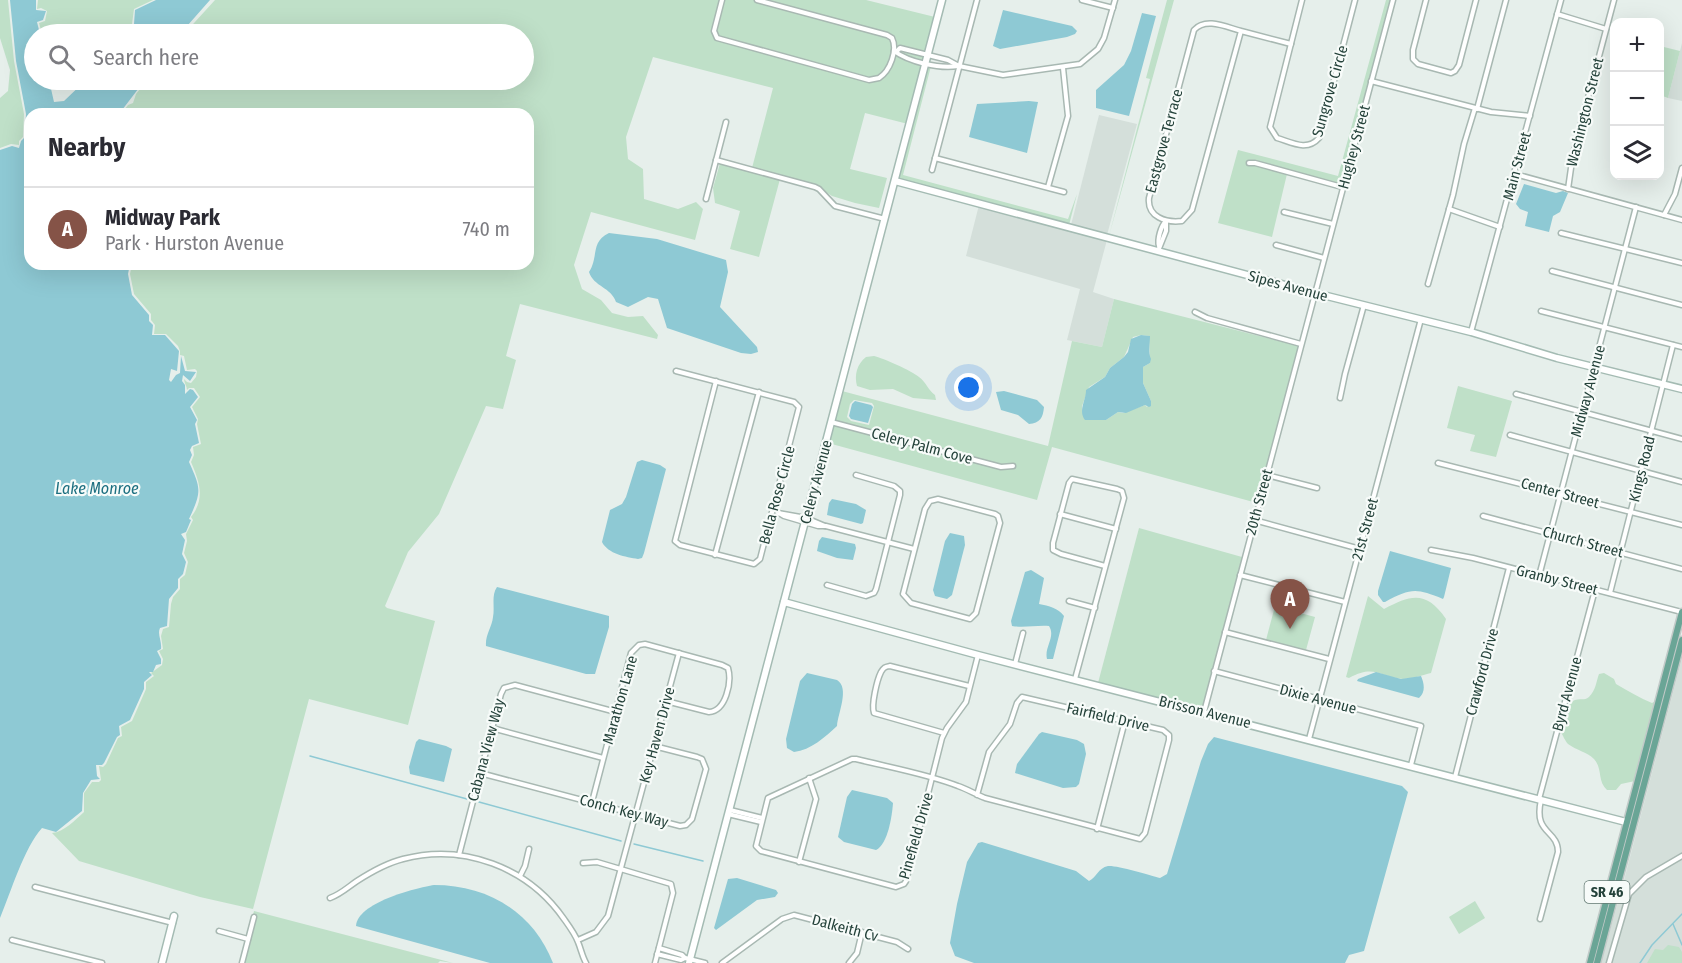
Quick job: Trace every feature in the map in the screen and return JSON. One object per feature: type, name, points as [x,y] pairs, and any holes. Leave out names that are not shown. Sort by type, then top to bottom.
[{"type":"main road","name":"SR 46","points":[[1590,963],[1682,612]]},
{"type":"main road","name":"SR 46","points":[[1597,963],[1682,640]]},
{"type":"street","points":[[722,0],[714,32],[717,38],[874,80],[883,76],[888,69],[895,51],[894,41],[887,35],[757,0]]},
{"type":"street","name":"Celery Avenue","points":[[688,960],[886,219],[942,0]]},
{"type":"street","points":[[932,170],[977,0]]},
{"type":"street","points":[[1082,0],[1113,8]]},
{"type":"street","points":[[895,51],[900,48],[910,50],[948,60],[959,66],[1003,75],[1063,68],[1080,64],[1098,49],[1104,38],[1115,0]]},
{"type":"street","name":"Sungrove Circle","points":[[1302,0],[1270,127],[1277,138],[1303,146],[1309,146],[1319,138],[1355,0]]},
{"type":"street","name":"Hughey Street","points":[[1315,293],[1393,0]]},
{"type":"street","points":[[1426,0],[1413,50],[1413,59],[1418,64],[1451,73],[1459,65],[1476,0]]},
{"type":"street","points":[[1428,284],[1464,144],[1506,0]]},
{"type":"street","name":"Main Street","points":[[1471,332],[1561,0]]},
{"type":"street","name":"Washington Street","points":[[1568,189],[1573,154],[1614,0]]},
{"type":"street","points":[[1557,14],[1606,29]]},
{"type":"street","name":"Eastgrove Terrace","points":[[1166,221],[1152,213],[1148,203],[1194,30],[1200,25],[1211,23],[1291,44]]},
{"type":"street","points":[[1159,249],[1163,244],[1162,236],[1167,226],[1166,221],[1182,221],[1192,210],[1240,31]]},
{"type":"street","points":[[908,58],[910,50]]},
{"type":"street","points":[[895,51],[899,55],[946,68],[959,66]]},
{"type":"street","points":[[1048,187],[1068,116],[1063,68]]},
{"type":"street","points":[[1371,81],[1476,109],[1508,116],[1530,116]]},
{"type":"street","points":[[706,199],[726,122]]},
{"type":"street","points":[[935,158],[1064,192]]},
{"type":"street","points":[[716,160],[815,187],[838,207],[886,219]]},
{"type":"street","points":[[1249,163],[1342,187]]},
{"type":"street","points":[[1664,215],[1675,194],[1682,168]]},
{"type":"street","points":[[1515,174],[1682,219]]},
{"type":"street","name":"Sipes Avenue","points":[[895,181],[1682,389]]},
{"type":"street","name":"Midway Avenue","points":[[1539,576],[1636,207]]},
{"type":"street","points":[[1449,209],[1500,227]]},
{"type":"street","points":[[1284,212],[1333,224]]},
{"type":"street","points":[[1561,233],[1682,263]]},
{"type":"street","points":[[1276,244],[1324,258]]},
{"type":"street","points":[[1552,271],[1682,305]]},
{"type":"street","name":"20th Street","points":[[1204,712],[1315,293]]},
{"type":"street","points":[[1340,398],[1364,305]]},
{"type":"street","points":[[1541,311],[1682,347]]},
{"type":"street","points":[[1195,312],[1207,318],[1301,344]]},
{"type":"street","name":"21st Street","points":[[1309,739],[1420,320]]},
{"type":"street","name":"Kings Road","points":[[1610,593],[1673,345]]},
{"type":"street","name":"Bella Rose Circle","points":[[676,371],[716,381],[794,402],[799,407],[758,562],[750,564],[680,545],[675,541],[716,381]]},
{"type":"street","points":[[715,555],[759,393]]},
{"type":"street","points":[[1516,394],[1682,439]]},
{"type":"street","name":"Celery Palm Cove","points":[[831,422],[1001,467],[1013,466]]},
{"type":"street","points":[[1510,435],[1682,482]]},
{"type":"street","name":"Center Street","points":[[1438,463],[1682,525]]},
{"type":"street","points":[[1267,475],[1317,488]]},
{"type":"street","points":[[827,585],[866,596],[874,593],[888,543],[900,491],[894,486],[856,476]]},
{"type":"street","points":[[1075,679],[1124,498],[1122,491],[1072,479],[1060,514],[1053,550],[1061,555],[1105,566]]},
{"type":"street","points":[[930,501],[995,514],[999,519],[1000,523],[976,614],[970,619],[907,601],[903,594],[914,549],[925,510],[930,501]]},
{"type":"street","points":[[773,511],[806,520],[818,526],[826,526],[914,549]]},
{"type":"street","points":[[1060,514],[1116,529]]},
{"type":"street","name":"Church Street","points":[[1483,516],[1682,569]]},
{"type":"street","points":[[1254,520],[1360,549]]},
{"type":"street","name":"Granby Street","points":[[1431,550],[1473,558],[1682,612]]},
{"type":"street","name":"Crawford Drive","points":[[1455,777],[1509,568]]},
{"type":"street","points":[[1240,575],[1345,602]]},
{"type":"street","name":"Byrd Avenue","points":[[1540,919],[1558,852],[1556,841],[1543,828],[1539,820],[1540,799],[1595,590]]},
{"type":"street","points":[[1069,601],[1095,608]]},
{"type":"street","name":"Brisson Avenue","points":[[784,602],[978,655],[1626,822]]},
{"type":"street","points":[[1225,632],[1329,659]]},
{"type":"street","points":[[1015,664],[1023,633]]},
{"type":"street","name":"Marathon Lane","points":[[592,802],[634,648],[645,644],[722,664],[728,668],[730,679],[722,705],[715,712],[666,701]]},
{"type":"street","name":"Key Haven Drive","points":[[578,940],[596,932],[603,926],[608,916],[679,653]]},
{"type":"street","name":"Pinefield Drive","points":[[761,820],[756,841],[757,849],[896,887],[904,884],[944,733],[964,706],[978,655]]},
{"type":"street","points":[[944,733],[874,713],[872,706],[881,672],[890,666],[969,687]]},
{"type":"street","name":"Dixie Avenue","points":[[1214,671],[1422,726],[1411,765]]},
{"type":"street","name":"Cabana View Way","points":[[459,855],[501,694],[510,685],[616,712]]},
{"type":"street","name":"Fairfield Drive","points":[[761,820],[768,798],[852,759],[932,778],[960,786],[977,795],[1136,839],[1143,837],[1145,833],[1169,735],[1163,730],[1022,697],[1017,703],[1010,723],[989,752],[977,795]]},
{"type":"street","points":[[1097,829],[1125,721]]},
{"type":"street","points":[[492,729],[603,758]]},
{"type":"street","name":"Conch Key Way","points":[[480,773],[680,826],[686,825],[692,819],[706,769],[702,759],[654,746]]},
{"type":"street","points":[[799,862],[816,799],[809,778]]},
{"type":"street","points":[[729,812],[761,820]]},
{"type":"street","points":[[520,876],[529,849]]},
{"type":"street","points":[[330,898],[340,894],[379,868],[402,859],[430,855],[459,855],[493,863],[520,876],[552,903],[578,940],[586,963]]},
{"type":"street","points":[[1610,963],[1629,894],[1646,877],[1682,856]]},
{"type":"street","points":[[583,863],[597,862],[671,884],[673,893],[655,963]]},
{"type":"street","points":[[35,886],[174,919],[162,963]]},
{"type":"street","name":"Dalkeith Cv","points":[[722,963],[782,919],[791,915],[799,915],[897,942],[908,949]]},
{"type":"street","points":[[242,963],[254,918]]},
{"type":"street","points":[[219,931],[248,939]]},
{"type":"street","points":[[849,963],[857,953],[862,932]]},
{"type":"street","points":[[12,940],[102,963]]},
{"type":"street","points":[[659,948],[682,955],[688,960]]},
{"type":"street","points":[[657,954],[705,963]]},
{"type":"shaded area","points":[[1682,43],[1682,101],[1668,98]]},
{"type":"shaded area","points":[[1099,115],[1137,124],[1107,235],[1071,225]]},
{"type":"shaded area","points":[[979,205],[1107,240],[1093,292],[1114,299],[1102,347],[1067,340],[1080,289],[966,256]]},
{"type":"shaded area","points":[[1682,658],[1682,963],[1601,963],[1624,880]]},
{"type":"green space","points":[[0,0],[8,0],[14,61],[24,114],[23,137],[19,145],[11,144],[0,148],[0,98],[8,91],[10,70],[0,38]]},
{"type":"green space","points":[[38,0],[153,0],[134,9],[132,24],[39,24],[45,21],[47,11],[37,9]]},
{"type":"green space","points":[[215,0],[866,0],[935,17],[908,124],[865,113],[850,169],[887,178],[879,208],[832,196],[815,185],[752,168],[773,88],[653,57],[626,137],[628,159],[643,169],[644,199],[678,209],[696,202],[703,209],[695,240],[591,212],[574,265],[582,289],[601,300],[612,313],[628,317],[643,316],[658,335],[657,339],[520,304],[506,356],[516,360],[503,409],[486,406],[439,514],[408,552],[385,606],[435,621],[408,725],[309,699],[253,909],[200,897],[79,861],[52,833],[65,828],[84,812],[84,793],[92,782],[101,780],[99,766],[103,767],[106,764],[118,738],[122,736],[121,727],[132,721],[146,689],[146,682],[154,676],[151,673],[162,665],[163,659],[159,651],[163,649],[161,636],[163,629],[169,627],[173,597],[180,589],[180,579],[185,575],[188,562],[184,553],[186,534],[200,496],[191,462],[194,455],[193,447],[201,444],[198,419],[192,407],[200,397],[194,388],[187,390],[184,379],[191,383],[197,371],[187,370],[184,356],[180,355],[178,346],[166,334],[154,334],[155,325],[151,320],[151,314],[134,294],[131,270],[534,270],[534,108],[126,108],[133,103],[139,90],[534,90],[534,24],[193,24]]},
{"type":"green space","points":[[1167,0],[1174,0],[1109,236],[1150,79],[1146,78]]},
{"type":"green space","points":[[1386,0],[1390,0],[1341,185],[1256,161],[1247,161],[1247,165],[1287,174],[1272,237],[1218,223],[1238,150],[1338,176]]},
{"type":"green space","points":[[1664,47],[1680,51],[1668,98],[1664,96]]},
{"type":"green space","points":[[928,62],[931,66],[903,175],[1068,219],[1077,194],[1069,225],[898,178]]},
{"type":"green space","points":[[720,163],[780,179],[759,257],[730,249],[740,211],[715,203],[713,188]]},
{"type":"green space","points":[[1114,299],[1299,346],[1257,503],[1052,447],[1037,500],[828,443],[833,424],[1000,469],[1015,468],[1014,464],[1001,465],[834,421],[842,391],[1048,446],[1072,341],[1102,347]],"holes":[[[1149,336],[1150,363],[1143,367],[1143,383],[1151,401],[1147,407],[1145,405],[1123,413],[1118,412],[1106,420],[1090,420],[1082,412],[1089,387],[1105,377],[1110,368],[1124,357],[1133,337]],[[854,400],[872,403],[874,406],[869,425],[851,421],[847,417],[850,404]]]},
{"type":"green space","points":[[874,356],[915,374],[935,395],[936,400],[913,398],[893,389],[870,390],[857,386],[858,366],[866,357]]},
{"type":"green space","points":[[1458,386],[1512,401],[1496,457],[1470,451],[1475,435],[1447,428]]},
{"type":"green space","points":[[1139,528],[1242,557],[1202,709],[1098,683]]},
{"type":"green space","points":[[1368,596],[1384,609],[1410,598],[1418,598],[1432,603],[1439,610],[1446,619],[1431,673],[1403,679],[1377,672],[1365,672],[1346,677]]},
{"type":"green space","points":[[1275,606],[1315,617],[1306,650],[1266,640]]},
{"type":"green space","points":[[1604,673],[1614,679],[1616,684],[1634,694],[1652,703],[1656,701],[1635,781],[1621,784],[1616,790],[1607,790],[1602,783],[1594,759],[1568,744],[1560,731],[1564,714],[1571,702],[1589,697],[1599,674]]},
{"type":"green space","points":[[1475,901],[1485,918],[1459,934],[1449,917]]},
{"type":"green space","points":[[254,911],[453,963],[440,961],[438,963],[244,963],[256,917],[253,915]]},
{"type":"green space","points":[[1668,945],[1679,947],[1682,952],[1682,963],[1647,963],[1655,949],[1663,950]]},
{"type":"water","name":"Lake Monroe","points":[[10,0],[36,0],[36,10],[46,11],[43,20],[37,22],[38,24],[24,24],[24,90],[51,90],[54,102],[64,101],[76,90],[137,90],[124,108],[25,108],[16,61]]},
{"type":"water","points":[[156,0],[210,0],[189,24],[134,24],[135,10]]},
{"type":"water","points":[[1003,10],[1072,26],[1077,31],[1067,37],[1000,49],[993,46]]},
{"type":"water","points":[[1142,13],[1156,16],[1129,116],[1096,108],[1096,90],[1124,65],[1131,51]]},
{"type":"water","points":[[1038,102],[1027,153],[969,137],[977,104]]},
{"type":"water","name":"Lake Monroe","points":[[24,138],[24,270],[129,270],[132,295],[149,315],[149,321],[153,325],[152,335],[165,335],[179,351],[177,371],[171,369],[169,380],[171,382],[180,373],[181,356],[185,371],[196,372],[190,381],[183,375],[182,381],[185,385],[185,394],[190,389],[198,397],[190,407],[197,420],[195,424],[199,443],[192,446],[189,462],[198,485],[198,496],[186,532],[181,534],[185,540],[182,554],[186,562],[183,574],[178,579],[178,588],[169,599],[167,626],[159,630],[161,649],[157,651],[161,664],[156,665],[153,672],[149,672],[152,675],[144,682],[144,689],[130,720],[119,726],[120,735],[104,763],[96,765],[97,776],[100,779],[91,780],[83,793],[82,811],[56,832],[42,828],[35,837],[0,918],[0,150],[12,146],[19,148]]},
{"type":"water","points":[[1524,184],[1556,193],[1563,191],[1568,193],[1560,212],[1553,216],[1549,232],[1525,226],[1528,212],[1520,209],[1516,204]]},
{"type":"water","points":[[609,233],[657,239],[726,260],[728,272],[720,307],[757,347],[758,352],[741,353],[667,328],[658,299],[648,297],[628,307],[616,302],[610,293],[591,277],[589,272],[599,241]]},
{"type":"water","points":[[1141,335],[1150,336],[1151,359],[1150,363],[1143,367],[1143,383],[1151,406],[1145,405],[1126,413],[1118,412],[1106,420],[1085,420],[1082,409],[1086,390],[1105,377],[1110,368],[1124,357],[1128,352],[1131,339]]},
{"type":"water","points":[[1004,391],[1037,400],[1044,407],[1040,419],[1029,424],[1018,415],[1001,410],[996,392]]},
{"type":"water","points":[[855,401],[873,407],[868,423],[851,419],[849,416]]},
{"type":"water","points":[[642,460],[666,469],[644,553],[642,558],[638,559],[613,552],[602,542],[610,510],[622,504],[637,462]]},
{"type":"water","points":[[832,499],[856,504],[866,510],[863,523],[827,515]]},
{"type":"water","points":[[950,533],[964,536],[965,545],[952,595],[947,599],[935,596],[933,590],[945,541]]},
{"type":"water","points":[[822,537],[855,544],[853,560],[837,558],[817,551]]},
{"type":"water","points":[[1390,551],[1451,568],[1443,599],[1414,591],[1383,602],[1378,591]]},
{"type":"water","points":[[1031,570],[1044,578],[1039,604],[1056,609],[1064,616],[1053,659],[1047,659],[1051,638],[1049,626],[1012,626],[1011,621],[1025,572]]},
{"type":"water","points":[[497,587],[609,616],[609,627],[595,674],[586,674],[486,646],[494,613],[494,594]]},
{"type":"water","points":[[1376,672],[1401,679],[1421,676],[1424,684],[1423,693],[1419,698],[1357,681]]},
{"type":"water","points":[[807,673],[837,680],[843,689],[843,695],[837,726],[812,746],[794,752],[787,748],[786,739],[800,681]]},
{"type":"water","points":[[1042,732],[1077,740],[1084,744],[1086,754],[1079,784],[1076,787],[1063,788],[1015,773],[1017,764]]},
{"type":"water","points":[[1214,737],[1402,786],[1408,792],[1364,951],[1349,955],[1345,963],[974,963],[955,956],[950,943],[957,904],[967,862],[978,843],[982,842],[1076,871],[1089,881],[1108,866],[1160,878],[1167,874],[1201,761],[1208,744]]},
{"type":"water","points":[[419,739],[452,749],[444,782],[410,774],[409,767],[416,742]]},
{"type":"water","points":[[852,790],[887,798],[893,803],[884,842],[876,850],[844,842],[838,837],[847,797]]},
{"type":"water","points":[[737,878],[776,890],[778,893],[775,897],[757,900],[716,930],[714,928],[728,879]]},
{"type":"water","points":[[434,885],[473,890],[506,905],[534,929],[553,963],[490,963],[356,926],[366,910],[376,904],[401,893]]},
{"type":"waterway","points":[[310,756],[467,799]]},
{"type":"waterway","points":[[479,802],[621,841]]},
{"type":"waterway","points":[[634,844],[703,861]]},
{"type":"waterway","points":[[1640,963],[1652,945],[1682,914]]},
{"type":"waterway","points":[[1673,924],[1682,945]]},
{"type":"place","name":"Midway Park","points":[[1290,629]]}]
